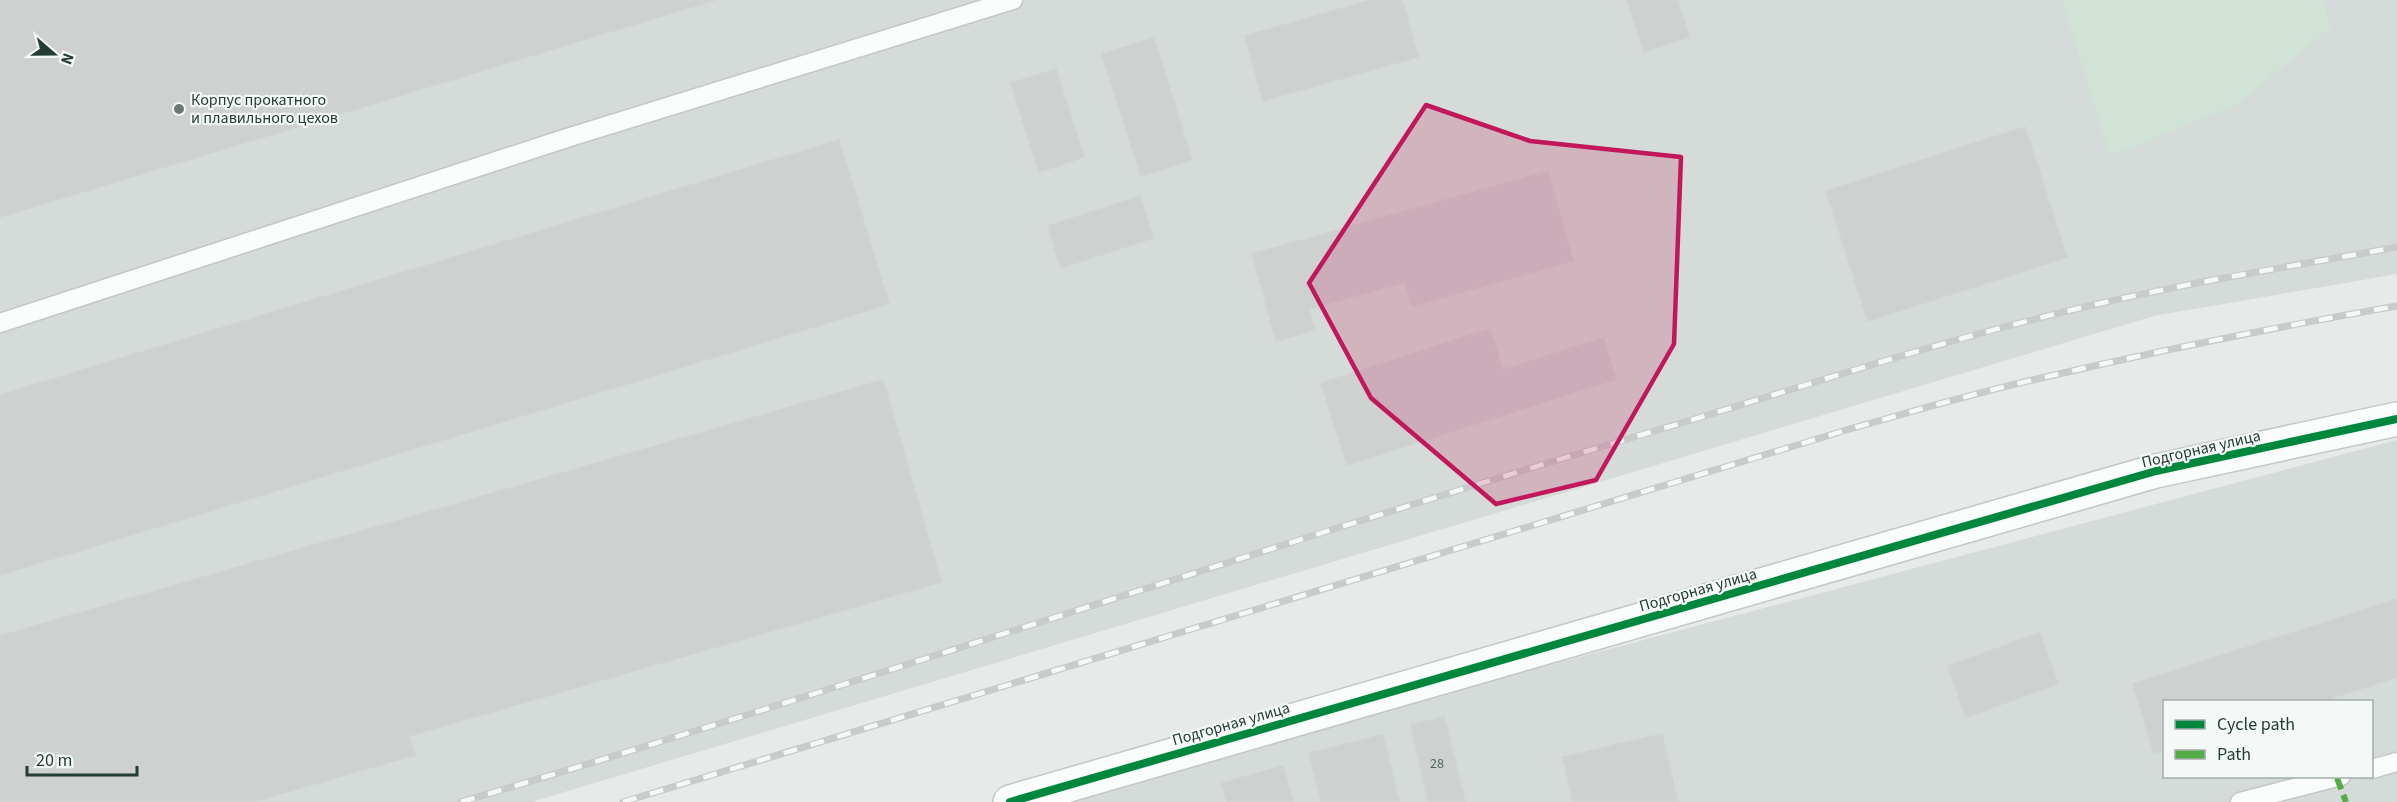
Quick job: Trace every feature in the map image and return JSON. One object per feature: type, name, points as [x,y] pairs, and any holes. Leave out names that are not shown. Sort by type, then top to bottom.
[{"type":"street","name":"Подгорная улица","points":[[1010,802],[2156,471],[2397,419]]},
{"type":"lane","points":[[0,323],[570,137],[1013,0]]},
{"type":"lane","points":[[2373,769],[2397,762]]},
{"type":"lane","points":[[2240,802],[2337,778]]},
{"type":"highlighted area","points":[[1426,105],[1530,141],[1681,157],[1674,344],[1596,480],[1496,504],[1371,398],[1309,283]]},
{"type":"shaded area","points":[[0,0],[2397,0],[2397,274],[2154,316],[531,802],[0,802]]},
{"type":"shaded area","points":[[2397,440],[2397,802],[1034,802]]},
{"type":"green space","points":[[2062,0],[2323,0],[2331,27],[2238,104],[2110,156]]},
{"type":"building","name":"Корпус прокатного и плавильного цехов","points":[[0,0],[715,0],[0,217]]},
{"type":"building","points":[[1371,0],[1402,0],[1418,57],[1263,101],[1245,36]]},
{"type":"building","points":[[1627,0],[1678,0],[1689,37],[1644,52]]},
{"type":"building","points":[[1154,38],[1192,160],[1141,176],[1102,54]]},
{"type":"building","points":[[1056,69],[1084,157],[1039,172],[1011,83]]},
{"type":"building","points":[[2025,127],[2067,257],[1868,321],[1826,191]]},
{"type":"building","points":[[839,140],[889,304],[0,575],[0,395]]},
{"type":"building","points":[[1548,171],[1573,261],[1412,306],[1405,282],[1309,309],[1315,330],[1276,341],[1252,254]]},
{"type":"building","points":[[1140,196],[1153,238],[1061,268],[1048,226]]},
{"type":"building","points":[[1490,329],[1503,370],[1603,338],[1616,379],[1347,465],[1321,383]]},
{"type":"building","points":[[883,380],[941,582],[409,736],[415,755],[252,802],[0,802],[0,636]]},
{"type":"building","points":[[2397,599],[2397,677],[2325,700],[2163,700],[2163,750],[2154,753],[2133,684]]},
{"type":"building","points":[[2040,633],[2058,684],[1966,717],[1948,666]]},
{"type":"building","points":[[1444,717],[1465,802],[1428,802],[1411,725]]},
{"type":"building","points":[[1662,734],[1678,802],[1573,802],[1563,757]]},
{"type":"building","points":[[1383,735],[1399,802],[1321,802],[1309,753]]},
{"type":"building","points":[[1283,766],[1293,802],[1227,802],[1222,783]]},
{"type":"railway","points":[[461,802],[762,710],[1511,474],[1927,348],[2127,297],[2397,247]]},
{"type":"railway","points":[[623,802],[1853,428],[2014,384],[2261,331],[2397,306]]},
{"type":"marked path","points":[[2337,778],[2346,802]]},
{"type":"cycle path","points":[[1010,802],[2156,471],[2397,419]]},
{"type":"place","name":"Корпус прокатного и плавильного цехов","points":[[179,109]]}]
